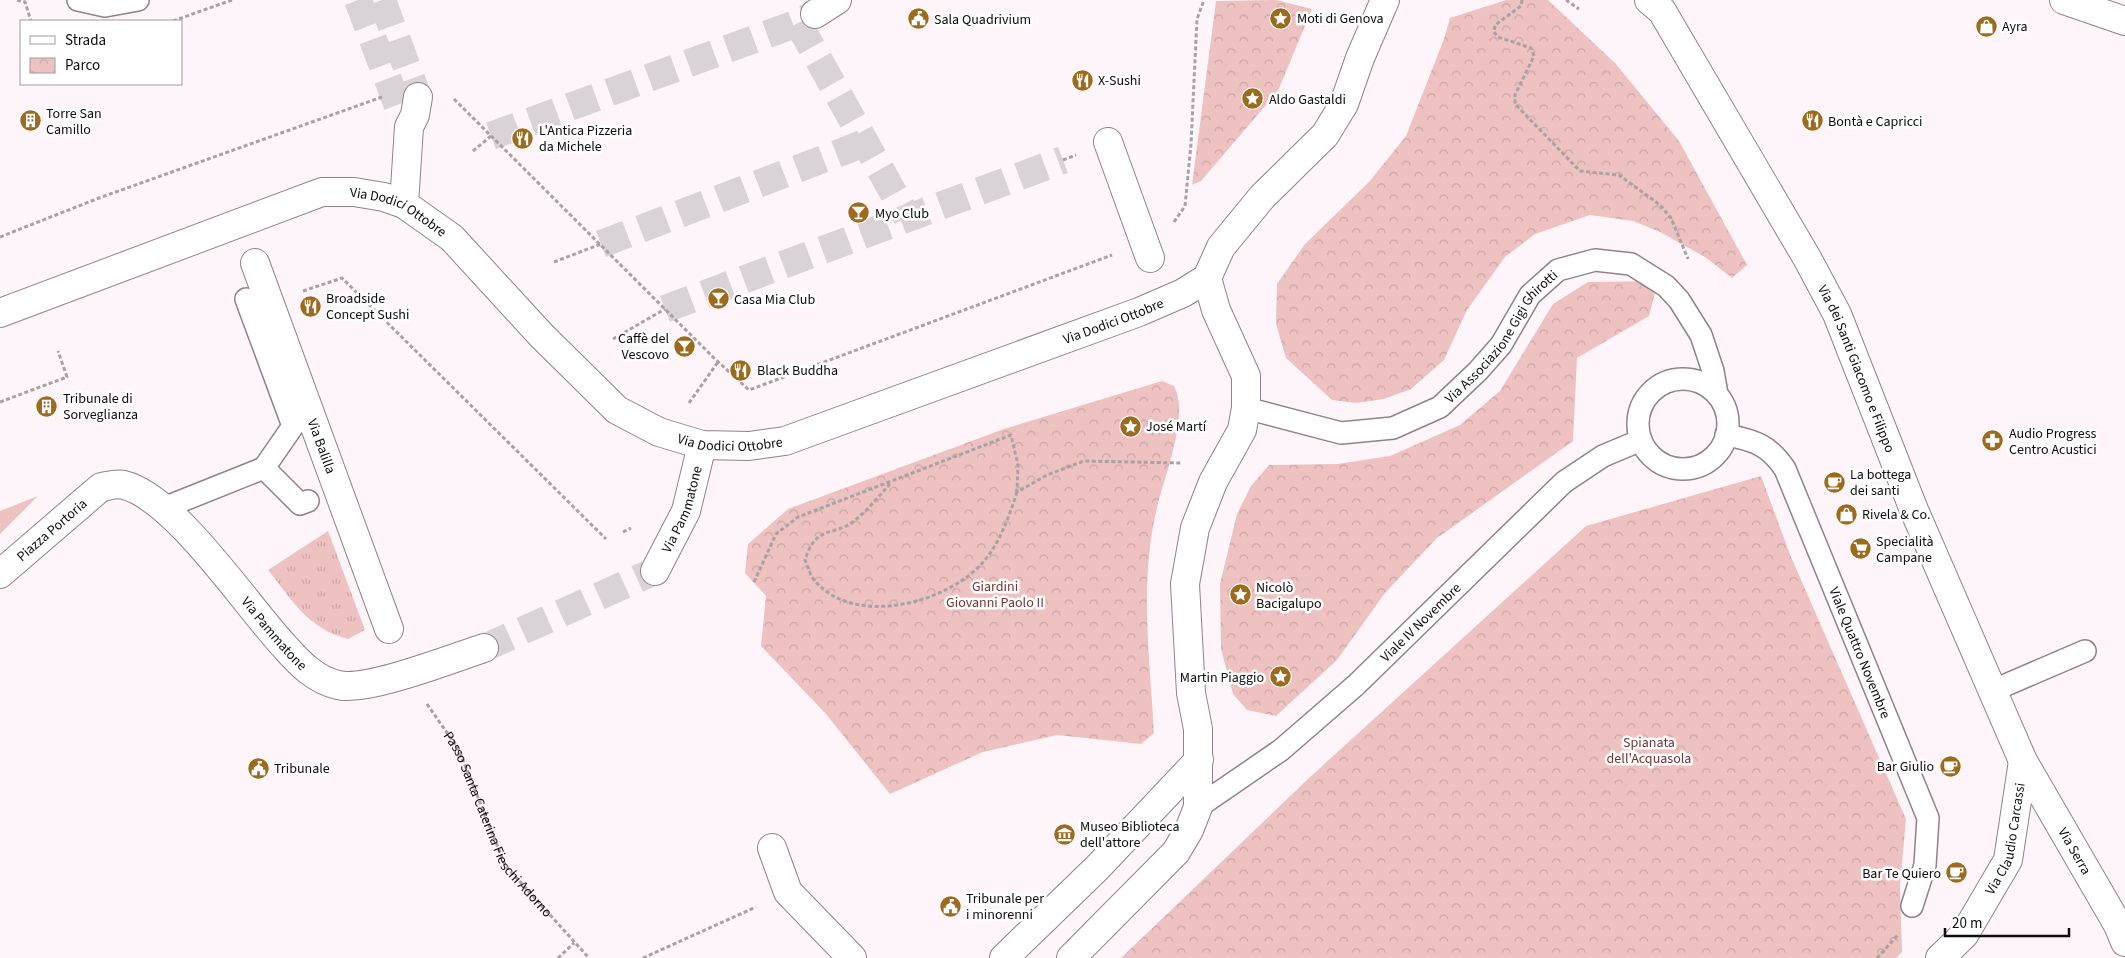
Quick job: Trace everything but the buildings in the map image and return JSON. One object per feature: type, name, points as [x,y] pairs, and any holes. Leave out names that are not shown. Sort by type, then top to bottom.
[{"type":"main road","points":[[1071,958],[1176,852],[1189,830],[1198,807],[1200,760],[1198,729],[1191,693],[1185,584],[1196,528],[1213,482],[1242,430],[1246,408],[1246,376],[1216,310],[1207,278],[1221,247],[1262,197],[1325,135],[1344,104],[1360,58],[1385,0]]},
{"type":"main road","name":"Via dei Santi Giacomo e Filippo","points":[[1649,0],[1662,11],[1807,258],[1836,314],[1914,510],[2023,761]]},
{"type":"main road","points":[[2064,0],[2125,21]]},
{"type":"main road","points":[[2092,0],[2125,12]]},
{"type":"main road","points":[[404,204],[408,110]]},
{"type":"main road","points":[[1108,142],[1150,258]]},
{"type":"main road","name":"Via Dodici Ottobre","points":[[0,312],[322,192],[354,192],[384,197],[404,204],[452,238],[540,335],[617,410],[659,432],[702,445],[749,446],[785,442],[1139,312],[1183,293],[1207,278]]},
{"type":"main road","name":"Via Balilla","points":[[255,263],[258,301],[388,629]]},
{"type":"main road","name":"Via Pammatone","points":[[655,571],[686,512],[702,445]]},
{"type":"main road","name":"Via Pammatone","points":[[102,487],[122,484],[140,492],[164,508],[184,528],[278,640],[303,666],[324,680],[339,686],[368,685],[484,648]]},
{"type":"main road","name":"Piazza Portoria","points":[[0,574],[102,487]]},
{"type":"main road","points":[[1004,958],[1097,868],[1200,760]]},
{"type":"main road","name":"Via Serra","points":[[2023,761],[2118,925],[2125,942]]},
{"type":"main road","name":"Via Claudio Carcassi","points":[[1940,958],[1964,935],[2008,860],[2023,761]]},
{"type":"main road","points":[[772,848],[788,892],[852,958]]},
{"type":"lane","points":[[78,0],[105,6],[138,0]]},
{"type":"lane","name":"Via Associazione Gigi Ghirotti","points":[[1246,408],[1341,433],[1393,428],[1440,407],[1478,371],[1501,344],[1530,295],[1558,270],[1595,260],[1631,264],[1666,286],[1679,300],[1701,335],[1713,371],[1717,394]]},
{"type":"lane","name":"Via Balilla","points":[[258,301],[293,426],[264,468]]},
{"type":"lane","points":[[1674,380],[1690,380],[1704,385],[1717,394],[1726,409],[1729,425],[1721,448],[1712,458],[1699,466],[1685,469],[1671,467],[1658,462],[1641,440],[1638,425],[1640,409],[1648,396],[1660,385],[1674,380]]},
{"type":"lane","name":"Viale Quattro Novembre","points":[[1726,435],[1745,438],[1763,445],[1775,454],[1785,469],[1928,818],[1926,865],[1912,906]]},
{"type":"lane","name":"Viale IV Novembre","points":[[1198,807],[1281,750],[1356,685],[1564,482],[1603,456],[1641,440]]},
{"type":"lane","points":[[164,508],[264,468],[300,504],[308,501]]},
{"type":"lane","points":[[1992,691],[2085,651]]},
{"type":"path","points":[[18,0],[25,2],[31,20]]},
{"type":"path","points":[[176,20],[232,0]]},
{"type":"path","points":[[1185,206],[1191,144],[1197,19],[1204,0]]},
{"type":"path","points":[[1522,0],[1521,6],[1496,25],[1494,32],[1498,38],[1531,48],[1534,56],[1515,95],[1515,104],[1580,170],[1619,175],[1660,205],[1671,218],[1692,272],[1679,300]]},
{"type":"path","points":[[1566,0],[1579,9]]},
{"type":"path","points":[[453,98],[718,362],[750,390],[1117,254]]},
{"type":"path","points":[[0,236],[335,112]]},
{"type":"path","points":[[473,151],[491,136]]},
{"type":"path","points":[[554,262],[601,244]]},
{"type":"path","points":[[258,301],[342,278],[606,539]]},
{"type":"path","points":[[613,339],[665,309]]},
{"type":"path","points":[[0,402],[67,377],[58,351]]},
{"type":"path","points":[[688,404],[718,362]]},
{"type":"path","points":[[754,582],[776,534],[798,517],[1011,435],[1018,465],[1017,492],[999,540],[983,562],[960,580],[909,604],[883,608],[836,597],[814,581],[805,560],[809,546],[826,532],[853,522],[892,482]]},
{"type":"path","points":[[1017,492],[1047,475],[1084,461],[1182,463]]},
{"type":"path","points":[[623,532],[631,528]]},
{"type":"path","name":"Passo Santa Caterina Fieschi Adorno","points":[[426,703],[459,750],[505,865],[588,958]]},
{"type":"path","points":[[643,958],[788,892]]},
{"type":"path","points":[[558,958],[574,943]]},
{"type":"green space","points":[[1276,0],[1312,9],[1278,91],[1201,181],[1192,185],[1216,1]]},
{"type":"green space","points":[[1506,0],[1548,0],[1615,63],[1679,141],[1747,265],[1732,278],[1705,257],[1660,232],[1633,221],[1590,215],[1535,234],[1505,257],[1467,310],[1444,360],[1411,389],[1384,399],[1356,403],[1332,400],[1286,358],[1276,324],[1277,284],[1305,244],[1369,182],[1406,136],[1444,39],[1450,18]]},
{"type":"green space","points":[[1658,281],[1649,316],[1577,358],[1573,441],[1437,538],[1385,593],[1337,660],[1276,716],[1247,710],[1233,694],[1221,649],[1220,584],[1237,514],[1251,486],[1269,465],[1337,464],[1390,456],[1460,425],[1500,391],[1553,304],[1588,282]]},
{"type":"green space","name":"Giardini Giovanni Paolo II","points":[[1162,381],[1174,386],[1178,399],[1179,413],[1174,446],[1157,508],[1148,563],[1147,620],[1154,733],[1141,744],[1057,735],[983,752],[890,794],[826,714],[761,646],[766,596],[745,573],[748,544],[788,509],[1004,429]]},
{"type":"green space","name":"Spianata dell'Acquasola","points":[[1761,476],[1791,557],[1906,819],[1900,885],[1902,952],[1896,958],[1121,958],[1309,778],[1586,526]]},
{"type":"green space","points":[[38,496],[0,534],[0,511]]},
{"type":"green space","points":[[328,531],[365,630],[348,639],[334,634],[311,621],[293,603],[268,570]]},
{"type":"tunnel","points":[[358,0],[398,106]]},
{"type":"tunnel","points":[[382,0],[418,97]]},
{"type":"tunnel","points":[[491,136],[798,23],[815,14]]},
{"type":"tunnel","points":[[798,23],[907,217]]},
{"type":"tunnel","points":[[601,244],[865,143]]},
{"type":"tunnel","points":[[665,309],[1063,160]]},
{"type":"tunnel","points":[[484,648],[655,571]]},
{"type":"place","name":"Moti di Genova","points":[[1281,18]]},
{"type":"place","name":"Sala Quadrivium","points":[[918,19]]},
{"type":"place","name":"Ayra","points":[[1986,26]]},
{"type":"place","name":"X-Sushi","points":[[1082,80]]},
{"type":"place","name":"Aldo Gastaldi","points":[[1253,99]]},
{"type":"place","name":"Torre San Camillo","points":[[30,121]]},
{"type":"place","name":"Bontà e Capricci","points":[[1812,121]]},
{"type":"place","name":"L'Antica Pizzeria da Michele","points":[[523,138]]},
{"type":"place","name":"Myo Club","points":[[859,213]]},
{"type":"place","name":"Casa Mia Club","points":[[718,299]]},
{"type":"place","name":"Broadside Concept Sushi","points":[[310,306]]},
{"type":"place","name":"Caffè del Vescovo","points":[[685,346]]},
{"type":"place","name":"Black Buddha","points":[[741,370]]},
{"type":"place","name":"Tribunale di Sorveglianza","points":[[47,406]]},
{"type":"place","name":"José Martí","points":[[1130,426]]},
{"type":"place","name":"Audio Progress Centro Acustici","points":[[1993,441]]},
{"type":"place","name":"La bottega dei santi","points":[[1834,482]]},
{"type":"place","name":"Rivela & Co.","points":[[1846,514]]},
{"type":"place","name":"Specialità Campane","points":[[1860,549]]},
{"type":"place","name":"Nicolò Bacigalupo","points":[[1240,595]]},
{"type":"place","name":"Martin Piaggio","points":[[1280,677]]},
{"type":"place","name":"Bar Giulio","points":[[1950,766]]},
{"type":"place","name":"Tribunale","points":[[258,768]]},
{"type":"place","name":"Museo Biblioteca dell'attore","points":[[1064,834]]},
{"type":"place","name":"Bar Te Quiero","points":[[1957,873]]},
{"type":"place","name":"Tribunale per i minorenni","points":[[950,906]]}]
